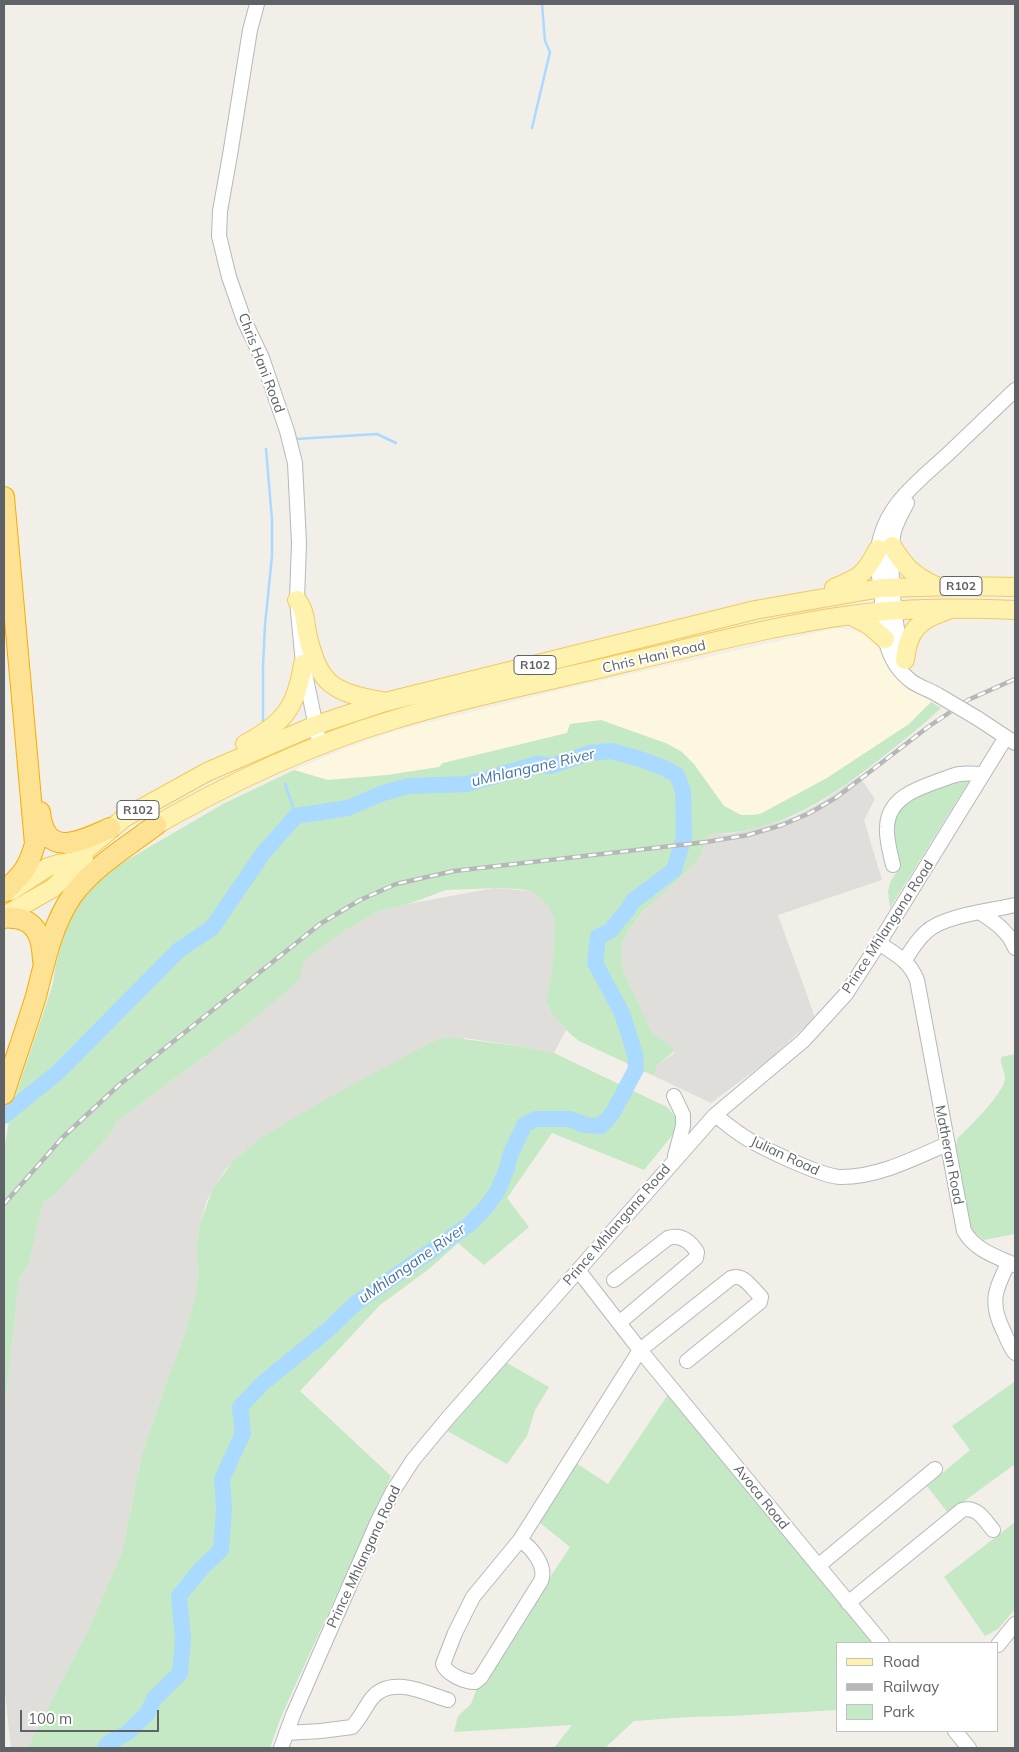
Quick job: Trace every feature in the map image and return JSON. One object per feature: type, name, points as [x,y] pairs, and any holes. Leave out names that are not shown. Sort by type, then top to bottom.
[{"type":"highway","points":[[4,497],[35,844],[30,861],[23,874],[4,894]]},
{"type":"highway","points":[[22,709],[36,774],[40,815],[45,831],[59,843],[69,844],[80,842],[110,828]]},
{"type":"highway","points":[[4,1094],[34,1004],[54,928],[73,895],[102,866],[156,825]]},
{"type":"highway","points":[[4,917],[23,919],[36,929],[43,946],[43,964]]},
{"type":"main road","points":[[806,600],[858,577],[885,547],[914,574],[936,586]]},
{"type":"main road","name":"Chris Hani Road","points":[[316,725],[384,702],[738,614],[806,600],[887,588],[936,586],[1015,587]]},
{"type":"main road","points":[[297,600],[304,611],[314,661],[322,675],[332,686],[345,692],[357,697],[384,702]]},
{"type":"main road","points":[[905,660],[907,644],[919,624],[938,614],[956,608]]},
{"type":"main road","name":"Chris Hani Road","points":[[320,746],[392,720],[466,700],[755,633],[850,615],[889,610],[956,608],[1015,610]]},
{"type":"main road","points":[[850,615],[869,625],[885,638]]},
{"type":"main road","points":[[207,772],[234,750],[264,734],[284,717],[297,693],[303,664]]},
{"type":"main road","name":"R102","points":[[4,917],[53,888],[72,870],[87,849],[124,818],[207,772],[316,725]]},
{"type":"main road","name":"R102","points":[[4,894],[48,867],[112,850],[259,770],[320,746]]},
{"type":"street","name":"Chris Hani Road","points":[[257,4],[250,30],[220,211],[219,236],[231,282],[244,320],[262,358],[287,431],[295,463],[299,543],[297,600],[303,664],[320,746]]},
{"type":"street","points":[[933,692],[905,660],[900,647],[889,610],[885,547],[895,529],[899,516],[915,491],[929,477],[938,463],[1015,390]]},
{"type":"street","points":[[889,610],[885,638],[891,657],[900,670],[912,681],[1011,740]]},
{"type":"street","name":"Prince Mhlangana Road","points":[[281,1748],[377,1523],[393,1491],[413,1460],[715,1115],[809,1036],[846,994],[879,944],[983,774],[1011,740]]},
{"type":"street","points":[[893,865],[887,826],[890,814],[898,800],[920,787],[951,776],[983,774]]},
{"type":"street","points":[[905,960],[918,941],[936,925],[951,919],[1015,905]]},
{"type":"street","points":[[981,913],[1007,934],[1015,948]]},
{"type":"street","name":"Matheran Road","points":[[879,944],[905,960],[913,969],[917,980],[946,1144],[964,1231],[972,1244],[1012,1263],[996,1291],[994,1307],[1001,1327],[1015,1353]]},
{"type":"street","points":[[674,1096],[683,1115],[683,1126],[675,1160]]},
{"type":"street","name":"Julian Road","points":[[715,1115],[741,1135],[782,1156],[830,1176],[851,1177],[883,1170],[946,1144]]},
{"type":"street","points":[[614,1280],[668,1238],[676,1236],[684,1238],[698,1252],[696,1258],[619,1323]]},
{"type":"street","name":"Avoca Road","points":[[578,1270],[640,1350],[881,1642]]},
{"type":"street","points":[[520,1540],[529,1546],[535,1554],[543,1573],[542,1581],[481,1677],[475,1682],[464,1680],[445,1669],[443,1662],[455,1633],[474,1598],[520,1540],[640,1350],[731,1278],[735,1276],[742,1278],[761,1297],[760,1302],[687,1361]]},
{"type":"street","points":[[818,1566],[935,1469]]},
{"type":"street","points":[[848,1603],[962,1510],[968,1508],[975,1510],[993,1530]]},
{"type":"street","points":[[999,1643],[1015,1624]]},
{"type":"street","points":[[286,1733],[350,1727],[359,1719],[374,1696],[389,1687],[400,1686],[448,1700]]},
{"type":"street","points":[[957,1732],[969,1748]]},
{"type":"shaded area","points":[[837,628],[856,631],[868,637],[877,646],[889,669],[899,680],[931,702],[909,724],[827,778],[760,814],[741,815],[724,806],[682,752],[667,744],[601,720],[567,733],[443,763],[439,767],[387,775],[328,780],[294,770],[349,747],[398,730],[561,690]]},
{"type":"shaded area","points":[[859,776],[875,799],[864,820],[882,880],[778,915],[815,1017],[770,1059],[711,1103],[654,1076],[657,1066],[673,1054],[674,1051],[673,1048],[652,1034],[623,970],[621,947],[626,934],[652,901],[698,860],[710,834],[729,834],[793,817],[822,802]]},
{"type":"shaded area","points":[[494,888],[530,891],[536,894],[548,906],[554,919],[553,960],[546,1002],[552,1014],[566,1030],[554,1053],[465,1038],[243,1152],[226,1169],[207,1200],[200,1223],[196,1248],[198,1271],[196,1293],[186,1330],[142,1454],[122,1552],[89,1628],[27,1748],[11,1748],[4,1684],[4,1415],[19,1280],[29,1263],[43,1202],[55,1195],[112,1132],[116,1122],[247,1025],[298,980],[304,961],[344,931],[380,911]]},
{"type":"green space","points":[[931,702],[941,708],[885,755],[825,798],[782,820],[735,832],[710,834],[698,860],[645,909],[626,934],[621,947],[623,970],[652,1033],[673,1048],[674,1051],[657,1066],[654,1076],[579,1041],[552,1014],[546,1002],[553,960],[554,919],[548,906],[536,894],[530,891],[494,888],[446,890],[408,904],[380,911],[344,931],[304,961],[299,980],[247,1025],[116,1122],[112,1132],[55,1195],[43,1202],[29,1263],[19,1280],[4,1415],[4,1151],[10,1115],[53,984],[65,932],[80,904],[90,891],[117,866],[223,804],[294,770],[328,780],[387,775],[439,767],[443,763],[567,733],[570,724],[601,720],[668,744],[682,752],[694,764],[724,806],[741,815],[760,814],[827,778],[909,724]]},
{"type":"green space","points":[[971,778],[890,908],[888,892],[890,882],[896,873],[899,862],[892,828],[897,811],[910,800],[957,780]]},
{"type":"green space","points":[[447,1037],[525,1047],[554,1053],[667,1107],[676,1118],[675,1132],[644,1170],[552,1133],[507,1198],[529,1227],[484,1265],[458,1243],[429,1269],[380,1305],[300,1391],[391,1476],[293,1690],[270,1748],[27,1748],[89,1628],[122,1552],[142,1454],[186,1330],[196,1293],[198,1271],[196,1248],[200,1223],[213,1189],[234,1160],[261,1138],[319,1103],[428,1044]]},
{"type":"green space","points":[[1015,1054],[1015,1234],[984,1240],[970,1226],[956,1146],[957,1139],[986,1109],[1000,1091],[1005,1077],[1001,1057]]},
{"type":"green space","points":[[507,1363],[549,1387],[535,1410],[527,1436],[507,1464],[447,1431]]},
{"type":"green space","points":[[1015,1374],[1015,1464],[948,1513],[927,1486],[970,1450],[952,1426],[1014,1382]]},
{"type":"green space","points":[[669,1393],[872,1642],[836,1642],[836,1710],[634,1721],[605,1748],[554,1748],[572,1725],[454,1732],[458,1716],[471,1704],[477,1688],[570,1547],[539,1522],[576,1463],[608,1484]]},
{"type":"green space","points":[[1015,1522],[1015,1609],[998,1629],[985,1636],[944,1577]]},
{"type":"waterway","points":[[532,128],[550,52],[545,41],[542,4]]},
{"type":"waterway","points":[[296,439],[377,434],[396,443]]},
{"type":"waterway","points":[[263,721],[265,625],[272,556],[272,520],[266,449]]},
{"type":"waterway","name":"uMhlangane River","points":[[4,1116],[57,1073],[179,950],[212,928],[264,852],[296,816],[348,808],[383,793],[408,786],[467,784],[537,764],[551,766],[590,753],[611,751],[662,767],[677,775],[683,791],[684,837],[674,870],[633,901],[610,931],[598,937],[595,963],[622,1013],[635,1054],[636,1069],[612,1114],[601,1126],[585,1125],[570,1119],[536,1119],[525,1124],[510,1155],[498,1190],[487,1206],[470,1224],[356,1303],[329,1329],[263,1383],[240,1407],[243,1433],[222,1479],[224,1508],[221,1550],[202,1568],[179,1596],[183,1639],[180,1673],[154,1699],[147,1714],[127,1733],[107,1744],[105,1748]]},
{"type":"waterway","points":[[285,784],[296,816]]},
{"type":"railway","points":[[4,1204],[63,1137],[119,1085],[320,924],[360,900],[396,884],[454,871],[706,842],[748,835],[782,825],[810,813],[837,797],[928,727],[968,700],[1015,679]]}]
